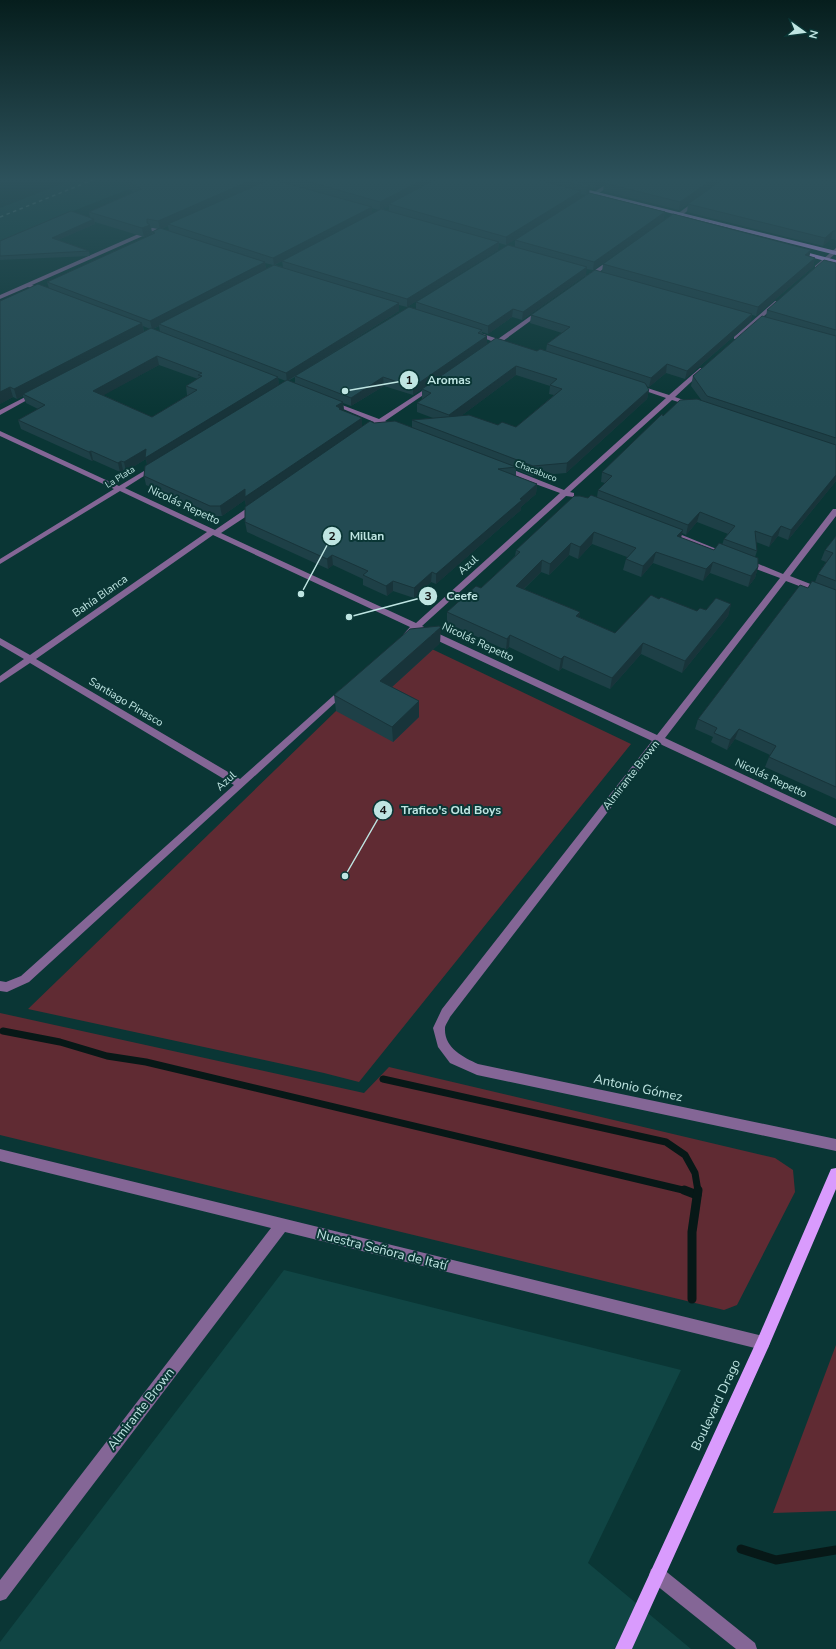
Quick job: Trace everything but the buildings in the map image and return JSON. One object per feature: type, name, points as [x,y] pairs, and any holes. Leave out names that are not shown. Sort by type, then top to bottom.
[{"type":"main road","points":[[810,255],[836,262]]},
{"type":"main road","name":"Boulevard Drago","points":[[623,1649],[763,1343],[836,1174]]},
{"type":"street","points":[[0,297],[96,255]]},
{"type":"street","points":[[808,274],[831,255]]},
{"type":"street","points":[[580,283],[617,258]]},
{"type":"street","points":[[586,272],[600,276]]},
{"type":"street","points":[[28,285],[51,294]]},
{"type":"street","points":[[733,341],[760,321],[785,295]]},
{"type":"street","points":[[492,346],[549,306]]},
{"type":"street","points":[[749,318],[760,321]]},
{"type":"street","points":[[468,331],[514,346]]},
{"type":"street","name":"Azul","points":[[399,642],[711,362]]},
{"type":"street","points":[[371,426],[381,422],[440,382]]},
{"type":"street","points":[[626,383],[701,408]]},
{"type":"street","points":[[0,413],[41,391]]},
{"type":"street","points":[[323,399],[403,431]]},
{"type":"street","name":"Nicolás Repetto","points":[[0,433],[836,822]]},
{"type":"street","name":"La Plata","points":[[0,562],[159,464]]},
{"type":"street","name":"Chacabuco","points":[[500,468],[581,499]]},
{"type":"street","name":"Bahía Blanca","points":[[0,680],[261,502]]},
{"type":"street","name":"Almirante Brown","points":[[442,1043],[440,1028],[446,1013],[836,511]]},
{"type":"street","points":[[661,529],[726,554]]},
{"type":"street","points":[[740,560],[836,597]]},
{"type":"street","name":"Santiago Pinasco","points":[[0,641],[240,784]]},
{"type":"street","name":"Azul","points":[[4,986],[25,979],[352,684]]},
{"type":"street","name":"Antonio Gómez","points":[[442,1043],[454,1059],[477,1069],[836,1145]]},
{"type":"street","name":"Nuestra Señora de Itatí","points":[[0,1155],[763,1343]]},
{"type":"street","name":"Almirante Brown","points":[[0,1593],[282,1225]]},
{"type":"street","points":[[657,1575],[749,1649]]},
{"type":"shaded area","points":[[415,641],[631,744],[359,1082],[324,1073],[28,1009],[336,711]]},
{"type":"shaded area","points":[[0,1013],[364,1093],[389,1067],[775,1158],[793,1170],[795,1192],[737,1305],[724,1310],[0,1135]]},
{"type":"shaded area","points":[[284,1270],[681,1370],[588,1563],[691,1649],[0,1649],[0,1642]]},
{"type":"shaded area","points":[[836,1345],[836,1511],[773,1513]]},
{"type":"waterway","points":[[3,1031],[60,1042],[107,1056],[146,1062],[686,1191]]},
{"type":"waterway","points":[[383,1079],[666,1142],[685,1155],[695,1173],[698,1191]]},
{"type":"waterway","points":[[686,1191],[697,1195]]},
{"type":"waterway","points":[[692,1299],[692,1232],[698,1191]]},
{"type":"waterway","points":[[741,1549],[776,1560],[836,1550]]},
{"type":"place","name":"Aromas","points":[[345,391]]},
{"type":"place","name":"Millan","points":[[301,594]]},
{"type":"place","name":"Ceefe","points":[[349,617]]},
{"type":"place","name":"Trafico's Old Boys","points":[[345,876]]}]
